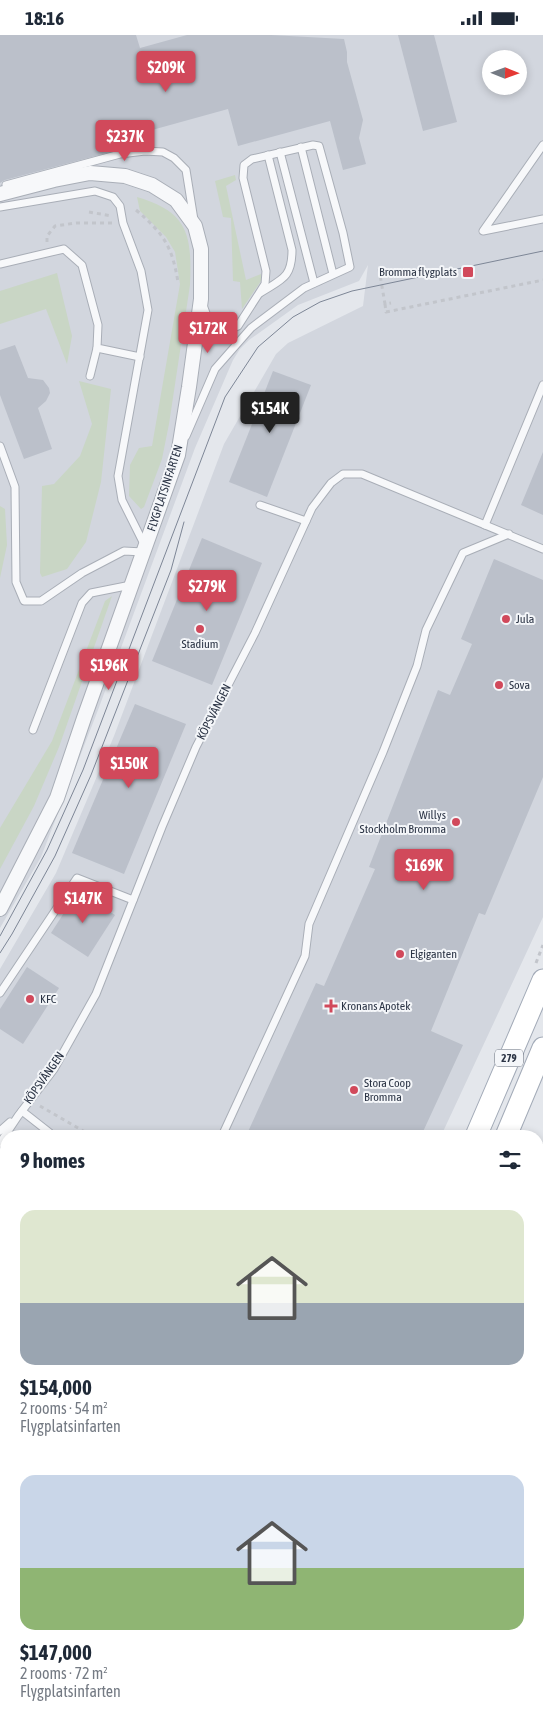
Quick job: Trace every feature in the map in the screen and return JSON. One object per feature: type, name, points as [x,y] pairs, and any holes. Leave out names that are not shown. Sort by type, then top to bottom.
[{"type":"main road","name":"279","points":[[479,1130],[543,980]]},
{"type":"main road","name":"279","points":[[508,1130],[543,1047]]},
{"type":"street","name":"FLYGPLATSINFARTEN","points":[[0,194],[90,173],[125,176],[152,185],[176,200],[195,225],[201,249],[200,299],[178,455],[57,798],[0,909]]},
{"type":"lane","points":[[543,145],[483,231],[543,219]]},
{"type":"lane","points":[[178,455],[215,369],[251,328],[304,288],[350,267],[343,233],[319,146],[301,147],[252,159],[244,165],[243,178],[266,271],[265,284],[238,325],[228,331],[219,331],[210,324],[200,299]]},
{"type":"lane","points":[[301,147],[333,274]]},
{"type":"lane","points":[[0,187],[120,153],[163,152],[174,158],[186,170],[195,225]]},
{"type":"lane","points":[[280,152],[314,283]]},
{"type":"lane","points":[[258,295],[289,273],[292,265],[292,250],[268,155]]},
{"type":"lane","points":[[0,207],[95,191],[113,197],[120,205],[122,223],[141,271],[148,310],[118,476],[122,500],[144,549],[124,551],[82,573],[41,601],[24,601],[16,582],[15,487],[0,446]]},
{"type":"lane","points":[[0,264],[64,249],[82,265],[98,325],[97,348],[90,376]]},
{"type":"lane","points":[[97,348],[140,357]]},
{"type":"lane","points":[[485,525],[543,385]]},
{"type":"lane","name":"KÖPSVÄNGEN","points":[[9,1130],[54,1069],[96,993],[196,747],[255,633],[312,508],[331,483],[343,474],[362,475],[543,549]]},
{"type":"lane","points":[[260,505],[306,521]]},
{"type":"lane","points":[[225,1130],[305,956],[309,924],[418,666],[426,630],[463,553],[509,534]]},
{"type":"lane","points":[[33,730],[82,603],[91,593],[131,585]]},
{"type":"lane","points":[[0,993],[77,878],[133,900]]},
{"type":"lane","points":[[20,1113],[46,1130]]},
{"type":"lane","name":"KÖPSVÄNGEN","points":[[1,1130],[20,1113]]},
{"type":"path","points":[[136,210],[154,226],[168,244],[178,282]]},
{"type":"path","points":[[89,212],[109,215]]},
{"type":"path","points":[[48,253],[47,236],[55,226],[76,223],[115,223]]},
{"type":"path","points":[[379,269],[386,312],[543,280]]},
{"type":"path","points":[[385,304],[391,303]]},
{"type":"shaded area","points":[[0,35],[543,35],[543,917],[444,1130],[0,1130],[0,969],[56,873],[114,736],[224,444],[276,354],[288,343],[363,306],[368,265],[359,281],[298,305],[249,340],[233,360],[195,448],[98,710],[41,857],[0,928]]},
{"type":"green space","points":[[235,175],[236,180],[226,186],[246,280],[261,274],[261,281],[242,309],[240,282],[233,281],[231,218],[223,217],[215,181]]},
{"type":"green space","points":[[137,197],[168,210],[177,219],[184,228],[190,253],[190,285],[169,424],[162,459],[144,507],[141,509],[129,496],[130,465],[139,448],[152,446],[180,284],[175,252],[166,237],[140,211]]},
{"type":"green space","points":[[57,273],[72,336],[67,364],[46,309],[0,324],[0,291]]},
{"type":"green space","points":[[79,381],[111,389],[101,482],[86,542],[67,569],[42,577],[40,573],[42,486],[54,484],[80,456],[92,424]]},
{"type":"green space","points":[[0,506],[5,509],[7,545],[0,578]]},
{"type":"green space","points":[[112,596],[59,747],[34,806],[0,869],[0,828],[52,741],[105,601]]},
{"type":"building","points":[[0,35],[136,35],[140,48],[187,35],[271,35],[344,39],[347,62],[363,120],[359,138],[366,164],[343,170],[330,121],[238,146],[228,109],[134,135],[137,145],[5,180],[0,183]]},
{"type":"building","points":[[398,35],[434,35],[457,122],[423,131]]},
{"type":"building","points":[[15,345],[28,378],[43,380],[50,393],[46,401],[38,408],[52,449],[24,459],[0,395],[0,350]]},
{"type":"building","points":[[273,371],[311,385],[267,497],[229,482]]},
{"type":"building","points":[[543,452],[543,515],[521,505]]},
{"type":"building","name":"Stadium","points":[[202,538],[262,563],[212,685],[152,661]]},
{"type":"building","points":[[494,559],[543,580],[543,777],[485,915],[479,913],[431,1031],[463,1045],[424,1130],[249,1130],[316,983],[324,986],[375,869],[369,867],[438,690],[450,695],[472,644],[461,639]]},
{"type":"building","points":[[135,704],[186,724],[124,874],[72,853]]},
{"type":"building","points":[[78,891],[115,915],[88,957],[51,933]]},
{"type":"building","name":"KFC","points":[[27,967],[59,988],[23,1044],[0,1029],[0,1009]]},
{"type":"tram line","points":[[0,936],[47,850],[83,770],[225,397],[258,347],[293,317],[320,302],[352,291],[543,251]]},
{"type":"tram line","points":[[0,953],[55,856],[91,775],[171,570],[184,522]]},
{"type":"place","name":"Bromma flygplats","points":[[468,272]]},
{"type":"place","name":"Jula","points":[[506,619]]},
{"type":"place","name":"Stadium","points":[[200,629]]},
{"type":"place","name":"Sova","points":[[499,685]]},
{"type":"place","name":"Willys Stockholm Bromma","points":[[456,822]]},
{"type":"place","name":"Elgiganten","points":[[400,954]]},
{"type":"place","name":"KFC","points":[[30,999]]},
{"type":"place","name":"Kronans Apotek","points":[[331,1006]]},
{"type":"place","name":"Stora Coop Bromma","points":[[354,1090]]}]
